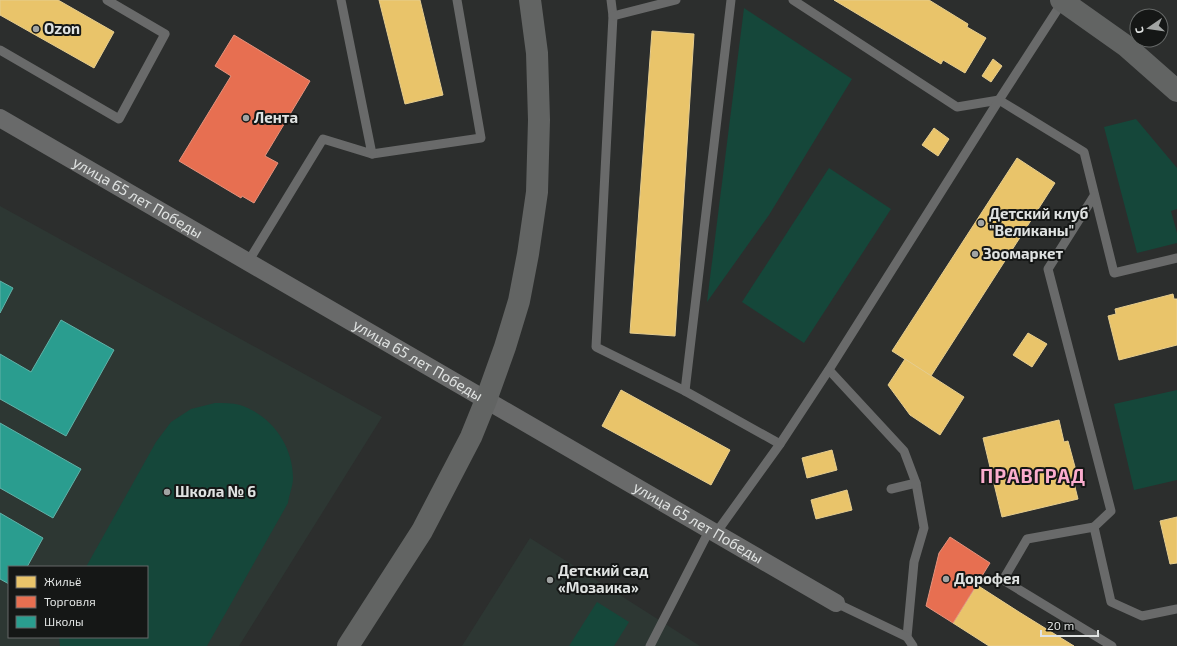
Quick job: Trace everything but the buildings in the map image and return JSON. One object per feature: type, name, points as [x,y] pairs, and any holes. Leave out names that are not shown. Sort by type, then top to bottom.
[{"type":"street","points":[[348,646],[422,531],[471,436],[505,347],[519,301],[528,254],[537,192],[539,105],[537,53],[530,0]]},
{"type":"street","points":[[1062,1],[1126,46],[1177,91]]},
{"type":"street","name":"улица 65 лет Победы","points":[[0,118],[836,603]]},
{"type":"lane","points":[[0,50],[119,119],[165,34],[107,0]]},
{"type":"lane","points":[[341,0],[372,154]]},
{"type":"lane","points":[[248,262],[323,139],[372,154],[481,138],[457,0]]},
{"type":"lane","points":[[611,0],[613,16],[596,347],[685,391],[780,444]]},
{"type":"lane","points":[[613,16],[676,0]]},
{"type":"lane","points":[[685,391],[731,0]]},
{"type":"lane","points":[[792,0],[957,107],[999,100],[1084,152],[1114,273],[1177,258]]},
{"type":"lane","points":[[650,646],[713,531],[780,444],[829,370],[1062,1]]},
{"type":"lane","points":[[1094,196],[1048,269],[1111,511],[1094,527],[1027,539],[1003,580],[1112,646]]},
{"type":"lane","points":[[829,370],[904,451],[916,483],[924,528],[914,562],[907,637]]},
{"type":"lane","points":[[891,489],[916,483]]},
{"type":"lane","points":[[1094,527],[1111,602],[1142,616],[1177,609]]},
{"type":"lane","points":[[836,603],[907,637],[913,646]]},
{"type":"shaded area","name":"Школа № 6","points":[[0,206],[382,417],[239,646],[0,646]]},
{"type":"shaded area","name":"Детский сад «Мозаика»","points":[[530,538],[700,646],[462,646]]},
{"type":"green space","points":[[744,8],[852,79],[769,215],[707,302]]},
{"type":"green space","points":[[1136,119],[1177,168],[1177,209],[1171,211],[1177,233],[1177,243],[1137,253],[1104,127]]},
{"type":"green space","points":[[829,168],[891,209],[804,343],[742,302]]},
{"type":"green space","points":[[1177,390],[1177,480],[1134,490],[1114,404]]},
{"type":"green space","points":[[215,403],[231,403],[251,410],[270,424],[284,443],[292,466],[293,478],[288,503],[207,646],[60,646],[59,638],[148,638],[148,566],[87,566],[156,442],[171,422],[191,409]]},
{"type":"green space","points":[[597,602],[629,622],[614,646],[569,646]]},
{"type":"place","name":"Ozon","points":[[36,29]]},
{"type":"place","name":"Лента","points":[[246,118]]},
{"type":"place","name":"Детский клуб \"Великаны\"","points":[[981,223]]},
{"type":"place","name":"Зоомаркет","points":[[975,254]]},
{"type":"place","name":"Школа № 6","points":[[167,492]]},
{"type":"place","name":"Дорофея","points":[[946,579]]},
{"type":"place","name":"Детский сад «Мозаика»","points":[[550,580]]},
{"type":"district","name":"ПРАВГРАД","points":[[1033,476]]}]
